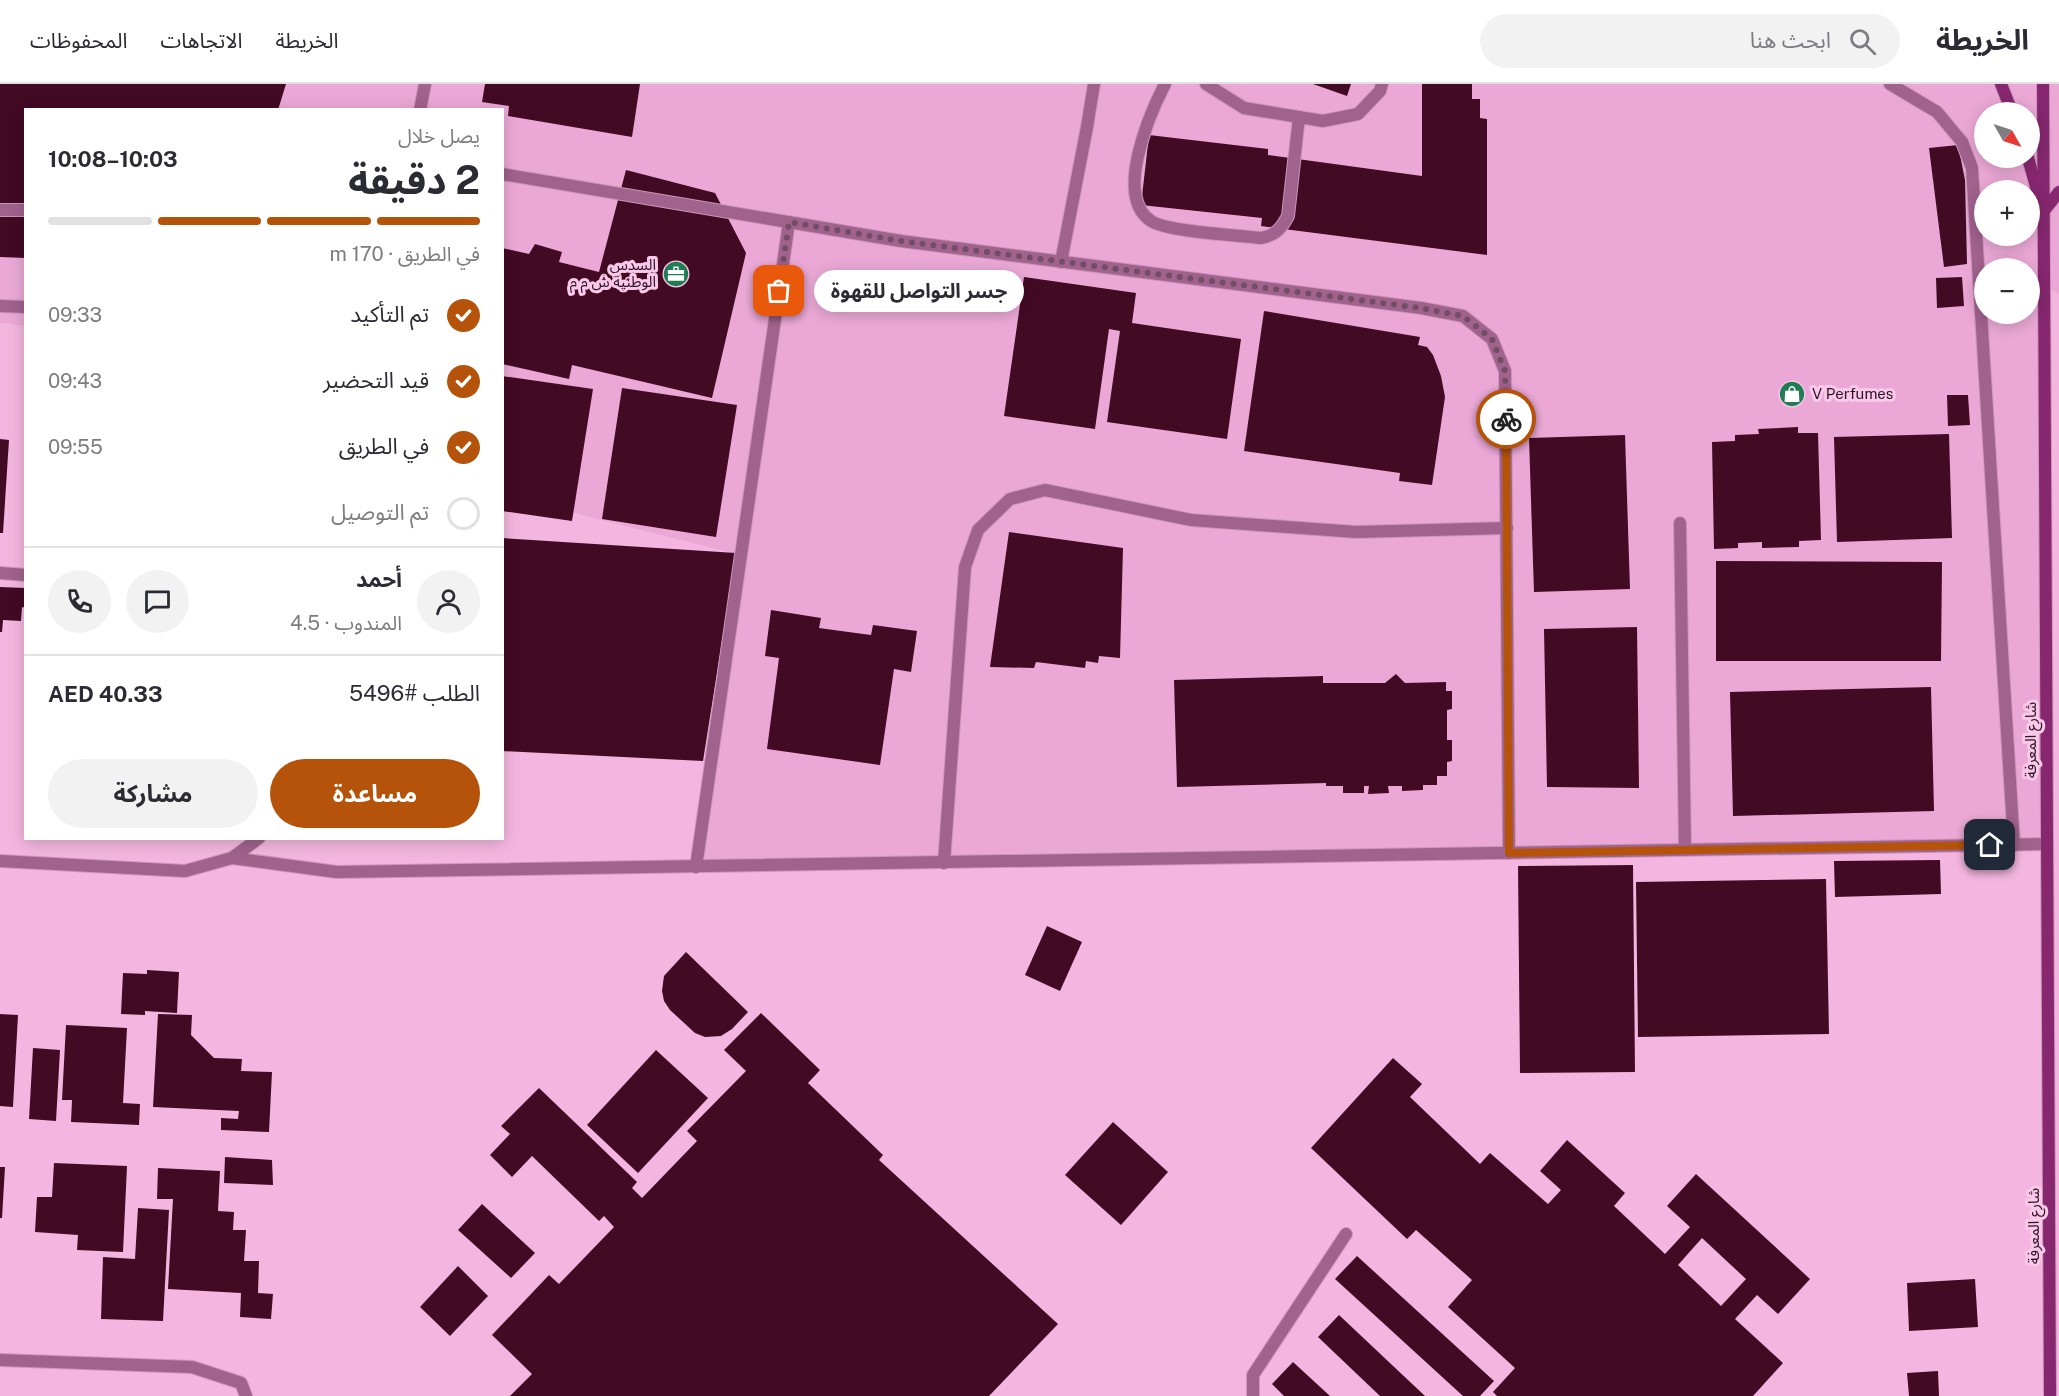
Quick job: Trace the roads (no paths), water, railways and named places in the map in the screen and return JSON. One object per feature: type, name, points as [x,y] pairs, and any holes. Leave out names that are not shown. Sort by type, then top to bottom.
[{"type":"street","points":[[420,108],[425,84]]},
{"type":"street","points":[[1061,262],[1094,84]]},
{"type":"street","points":[[1165,84],[1149,114],[1136,164],[1135,196],[1140,211],[1152,222],[1168,227],[1261,238],[1274,235],[1288,216],[1299,117]]},
{"type":"street","points":[[1206,84],[1244,108],[1323,121],[1358,114],[1380,91],[1381,84]]},
{"type":"street","points":[[1890,84],[1937,112],[1962,142],[1972,168],[2014,845]]},
{"type":"street","points":[[2001,84],[2008,102]]},
{"type":"street","name":"شارع المعرفة","points":[[2043,84],[2050,1396]]},
{"type":"street","points":[[2031,168],[2043,212]]},
{"type":"street","points":[[504,174],[901,241],[1421,308],[1463,316],[1492,339],[1505,371],[1509,853]]},
{"type":"street","points":[[2043,212],[2059,192]]},
{"type":"street","points":[[0,210],[24,210]]},
{"type":"street","points":[[696,867],[789,222]]},
{"type":"street","points":[[0,306],[24,307]]},
{"type":"street","points":[[944,862],[965,567],[978,530],[1010,499],[1045,490],[1191,520],[1356,532],[1507,528]]},
{"type":"street","points":[[1680,523],[1685,850]]},
{"type":"street","points":[[0,573],[24,575]]},
{"type":"street","points":[[0,861],[185,871],[232,858],[256,840]]},
{"type":"street","points":[[232,858],[337,872],[2047,844]]},
{"type":"street","points":[[1253,1396],[1253,1375],[1346,1234]]},
{"type":"street","points":[[0,1360],[192,1367],[241,1383],[246,1396]]},
{"type":"place","name":"السدس الوطنیة ش م م","points":[[676,274]]},
{"type":"place","name":"جسر التواصل للقهوة","points":[[779,291]]},
{"type":"place","name":"V Perfumes","points":[[1792,394]]}]
